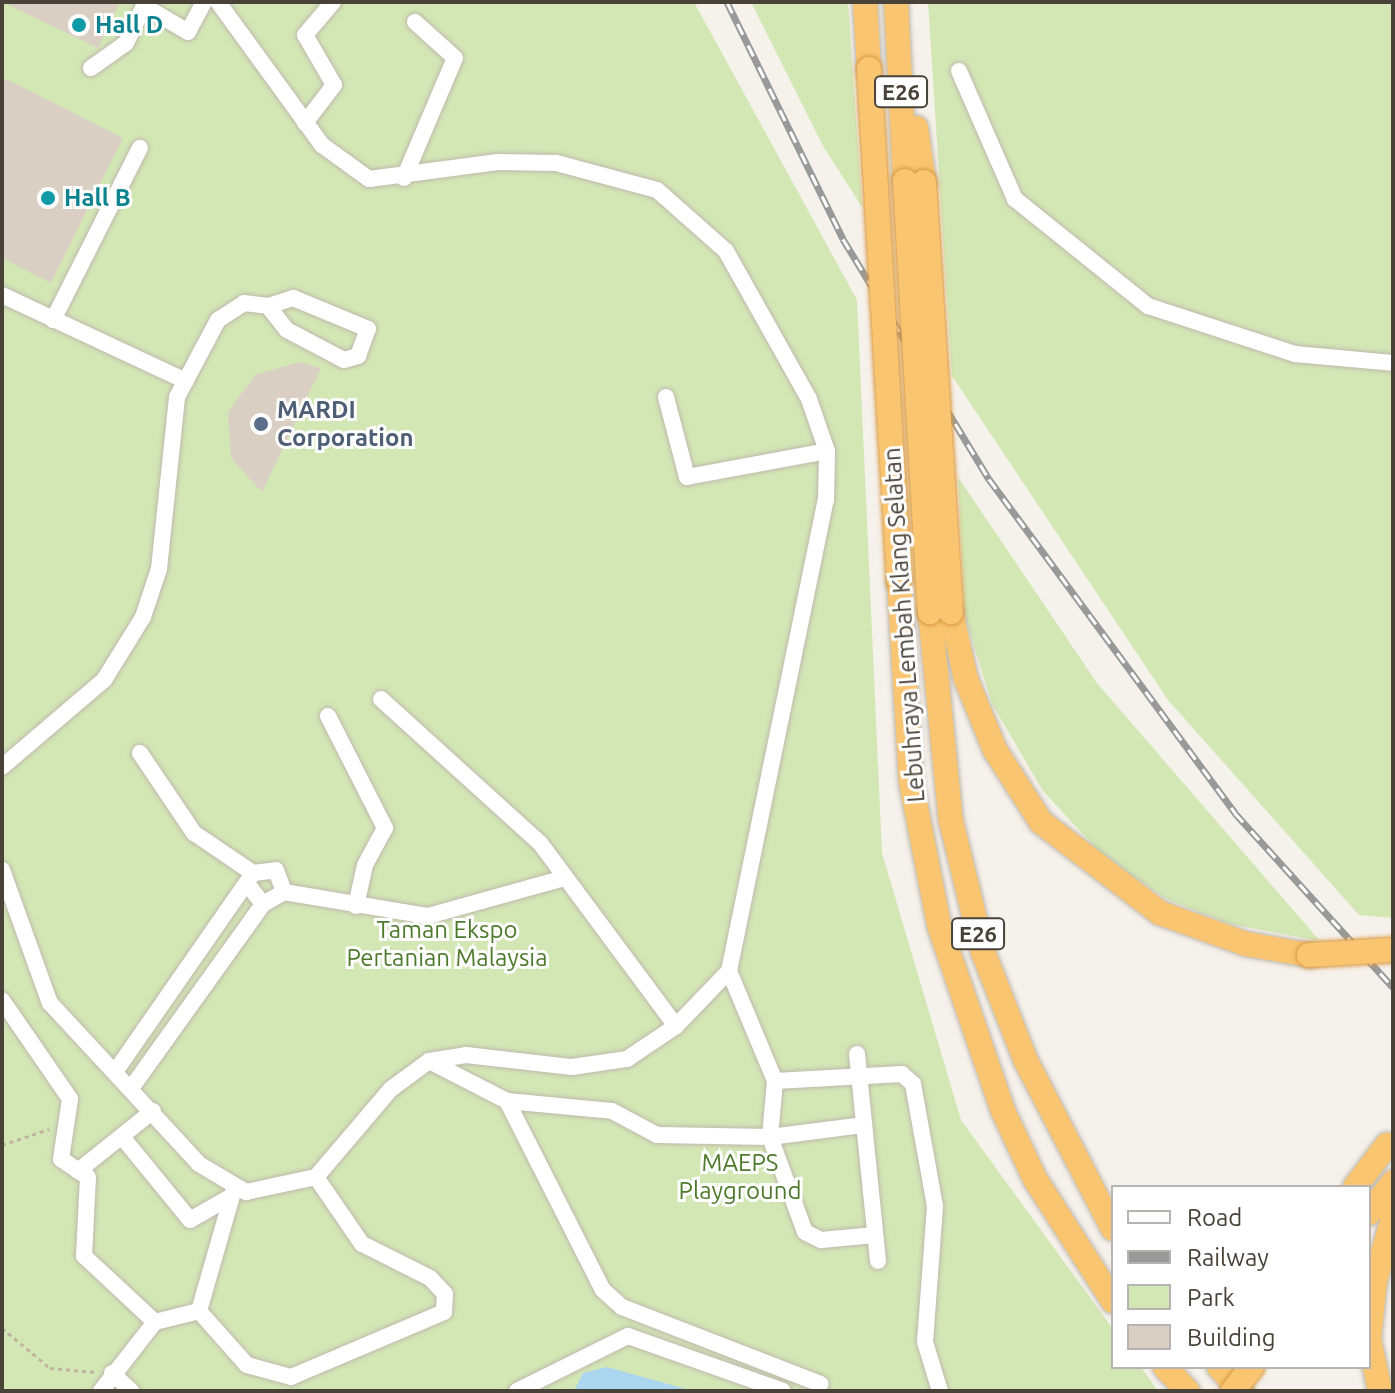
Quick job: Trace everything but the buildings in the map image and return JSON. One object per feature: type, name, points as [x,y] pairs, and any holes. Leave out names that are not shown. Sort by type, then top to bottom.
[{"type":"highway","name":"Lebuhraya Lembah Klang Selatan","points":[[865,2],[911,782],[939,925],[1003,1111],[1035,1179],[1111,1298]]},
{"type":"highway","name":"Lebuhraya Lembah Klang Selatan","points":[[896,2],[900,72],[914,182],[941,612],[949,809],[983,952],[1026,1061],[1111,1225]]},
{"type":"highway","points":[[941,612],[995,750],[1041,822],[1160,913],[1246,944],[1309,955],[1393,950]]},
{"type":"highway","points":[[1357,1185],[1387,1145]]},
{"type":"highway","points":[[1371,1210],[1393,1182]]},
{"type":"highway","points":[[1371,1320],[1375,1281],[1393,1218]]},
{"type":"highway","points":[[1371,1348],[1380,1391]]},
{"type":"highway","points":[[1183,1385],[1215,1369]]},
{"type":"highway","points":[[1221,1369],[1241,1391]]},
{"type":"highway","points":[[1233,1391],[1250,1369]]},
{"type":"street","points":[[91,68],[126,43],[144,6],[188,32],[204,2]]},
{"type":"street","points":[[123,1138],[190,1220],[232,1193],[261,1191],[316,1177],[391,1089],[429,1061],[466,1055],[600,1065],[627,1059],[676,1026],[729,971],[791,687],[826,500],[827,451],[809,399],[726,251],[657,190],[556,163],[498,162],[404,178],[369,179],[344,167],[305,123],[218,2]]},
{"type":"street","points":[[305,123],[334,85],[305,35],[333,2]]},
{"type":"street","points":[[404,178],[455,58],[415,22]]},
{"type":"street","points":[[959,71],[1015,199],[1148,306],[1295,354],[1393,363]]},
{"type":"street","points":[[53,320],[140,148]]},
{"type":"street","points":[[2,295],[186,381]]},
{"type":"street","points":[[2,767],[104,680],[143,617],[159,569],[177,397],[218,320],[244,303],[268,306],[293,298],[368,329],[358,356],[344,360],[287,330],[268,306]]},
{"type":"street","points":[[666,397],[687,477],[827,451]]},
{"type":"street","points":[[381,699],[518,821],[676,1026]]},
{"type":"street","points":[[328,716],[385,828],[365,865],[356,906]]},
{"type":"street","points":[[140,753],[194,833],[251,879],[263,904]]},
{"type":"street","points":[[2,870],[50,1003],[117,1069],[199,1164],[232,1193]]},
{"type":"street","points":[[117,1069],[180,987],[251,879],[276,870],[284,892]]},
{"type":"street","points":[[132,1087],[198,1000],[263,904],[284,892],[428,916],[564,878]]},
{"type":"street","points":[[729,971],[775,1081],[770,1137],[805,1232],[821,1240],[875,1235]]},
{"type":"street","points":[[180,987],[198,1000]]},
{"type":"street","points":[[2,1000],[70,1099],[61,1159],[88,1177],[84,1256],[155,1322]]},
{"type":"street","points":[[857,1054],[878,1261]]},
{"type":"street","points":[[429,1061],[507,1101],[612,1111],[668,1136],[770,1137],[864,1125]]},
{"type":"street","points":[[775,1081],[902,1074],[913,1084],[935,1206],[925,1342],[940,1391]]},
{"type":"street","points":[[507,1101],[603,1290],[631,1311],[821,1384]]},
{"type":"street","points":[[78,1171],[153,1111]]},
{"type":"street","points":[[199,1311],[247,1365],[291,1377],[444,1312],[445,1294],[362,1244],[316,1177]]},
{"type":"street","points":[[199,1311],[232,1193]]},
{"type":"street","points":[[131,1391],[106,1382],[155,1322],[199,1311]]},
{"type":"street","points":[[517,1391],[628,1336],[783,1391]]},
{"type":"path","points":[[2,1145],[67,1123]]},
{"type":"path","points":[[2,1328],[50,1368],[106,1382]]},
{"type":"green space","name":"Taman Ekspo Pertanian Malaysia","points":[[2,2],[694,2],[857,300],[882,853],[961,1120],[1111,1326],[1111,1369],[1142,1369],[1158,1391],[2,1391]]},
{"type":"green space","points":[[751,2],[848,2],[862,207],[823,146]]},
{"type":"green space","points":[[928,2],[1393,2],[1393,918],[1359,915],[1168,700],[952,376]]},
{"type":"green space","points":[[958,477],[1097,683],[1320,941],[1230,924],[1168,900],[1104,857],[1043,791],[992,704],[965,617]]},
{"type":"water","points":[[607,1367],[693,1391],[574,1391],[583,1373]]},
{"type":"railway","points":[[727,2],[843,239],[989,479],[1235,813],[1393,987]]},
{"type":"place","name":"Hall D","points":[[79,25]]},
{"type":"place","name":"Hall B","points":[[48,198]]},
{"type":"place","name":"MARDI Corporation","points":[[261,424]]},
{"type":"park label","name":"MAEPS Playground","points":[[740,1177]]}]
